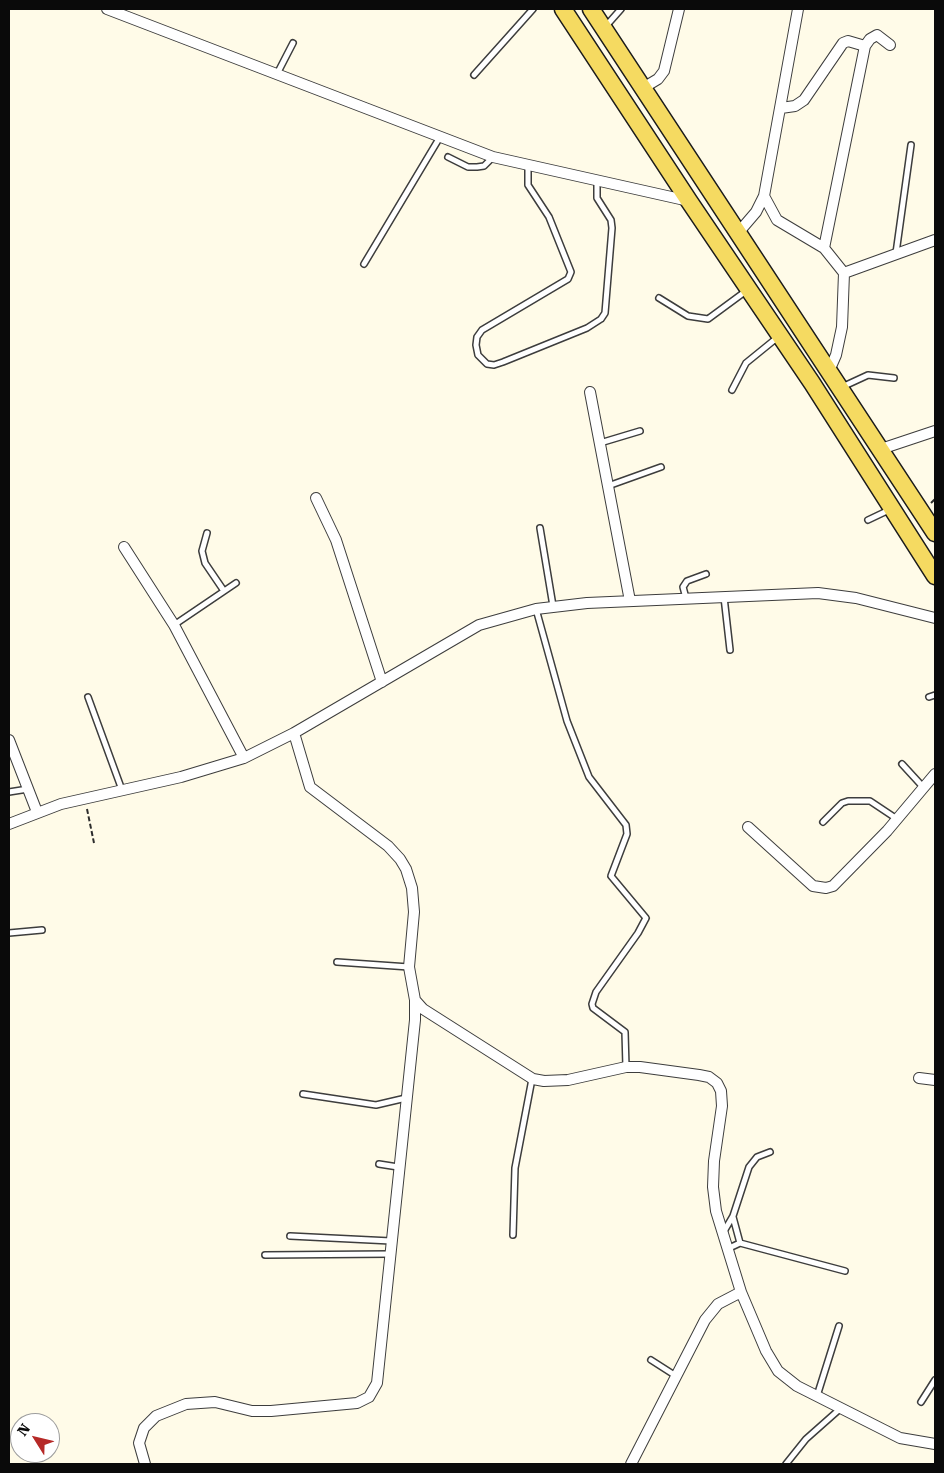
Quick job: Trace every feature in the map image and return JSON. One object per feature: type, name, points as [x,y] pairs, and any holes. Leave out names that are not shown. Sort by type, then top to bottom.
[{"type":"main road","points":[[563,9],[689,201],[780,335],[935,576]]},
{"type":"main road","points":[[591,9],[935,533]]},
{"type":"street","points":[[106,9],[493,157],[689,201]]},
{"type":"street","points":[[643,88],[658,79],[664,71],[678,9]]},
{"type":"street","points":[[738,233],[756,212],[764,196],[798,9]]},
{"type":"street","points":[[824,248],[865,46],[876,35],[890,45]]},
{"type":"street","points":[[781,108],[795,106],[804,100],[843,43],[848,41],[865,46]]},
{"type":"street","points":[[764,196],[778,220],[824,248],[844,273],[842,327],[836,355],[829,371]]},
{"type":"street","points":[[844,273],[935,240]]},
{"type":"street","points":[[590,392],[630,601]]},
{"type":"street","points":[[881,449],[935,431]]},
{"type":"street","points":[[316,498],[336,540],[382,682]]},
{"type":"street","points":[[124,547],[174,625],[244,758]]},
{"type":"street","points":[[9,824],[37,812],[85,798],[180,777],[244,758],[294,733],[479,625],[536,609],[553,606],[630,601],[818,593],[856,598],[935,618]]},
{"type":"street","points":[[145,1464],[139,1443],[144,1428],[156,1416],[186,1404],[215,1402],[252,1411],[271,1411],[357,1403],[369,1398],[377,1382],[398,1167],[407,1098],[415,1000],[409,967],[414,912],[412,888],[406,869],[388,846],[310,787],[294,733]]},
{"type":"street","points":[[9,740],[37,812]]},
{"type":"street","points":[[748,827],[801,876],[820,889],[833,886],[898,820],[935,774]]},
{"type":"street","points":[[415,1000],[436,1018],[532,1078],[544,1081],[568,1080],[626,1068],[640,1067],[709,1077],[717,1083],[721,1092],[722,1106],[714,1161],[713,1187],[716,1211],[726,1249],[741,1292],[766,1351],[778,1371],[797,1386],[900,1438],[935,1444]]},
{"type":"street","points":[[919,1078],[935,1080]]},
{"type":"street","points":[[631,1464],[710,1313],[726,1299],[741,1292]]},
{"type":"lane","points":[[474,75],[533,9]]},
{"type":"lane","points":[[604,28],[621,9]]},
{"type":"lane","points":[[276,75],[293,43]]},
{"type":"lane","points":[[364,264],[440,137]]},
{"type":"lane","points":[[896,254],[911,145]]},
{"type":"lane","points":[[448,157],[468,167],[484,166],[493,157]]},
{"type":"lane","points":[[528,166],[528,185],[549,217],[571,272],[568,279],[482,330],[476,337],[476,345],[478,355],[487,364],[494,365],[503,362],[587,328],[601,319],[605,313],[612,228],[611,220],[597,198],[598,181]]},
{"type":"lane","points":[[659,298],[688,316],[708,319],[749,290]]},
{"type":"lane","points":[[732,390],[746,363],[780,335]]},
{"type":"lane","points":[[840,388],[868,375],[894,378]]},
{"type":"lane","points":[[600,444],[640,431]]},
{"type":"lane","points":[[608,486],[661,466]]},
{"type":"lane","points":[[868,520],[892,508]]},
{"type":"lane","points":[[540,528],[553,606]]},
{"type":"lane","points":[[207,532],[202,551],[205,563],[224,591]]},
{"type":"lane","points":[[686,598],[684,587],[687,580],[706,574]]},
{"type":"lane","points":[[174,625],[236,583]]},
{"type":"lane","points":[[724,596],[730,650]]},
{"type":"lane","points":[[536,609],[567,721],[589,777],[626,825],[627,834],[612,876],[646,918],[638,933],[596,992],[592,1004],[593,1008],[626,1032],[626,1068]]},
{"type":"lane","points":[[88,698],[122,790]]},
{"type":"lane","points":[[902,764],[924,788]]},
{"type":"lane","points":[[9,792],[28,789]]},
{"type":"lane","points":[[823,822],[842,803],[848,801],[870,801],[898,820]]},
{"type":"lane","points":[[9,933],[42,930]]},
{"type":"lane","points":[[337,962],[409,967]]},
{"type":"lane","points":[[513,1235],[515,1168],[532,1078]]},
{"type":"lane","points":[[303,1094],[376,1105],[407,1098]]},
{"type":"lane","points":[[722,1236],[733,1216],[753,1160],[770,1152]]},
{"type":"lane","points":[[379,1164],[398,1167]]},
{"type":"lane","points":[[733,1216],[740,1243]]},
{"type":"lane","points":[[290,1236],[391,1241]]},
{"type":"lane","points":[[726,1249],[740,1243],[845,1271]]},
{"type":"lane","points":[[265,1255],[390,1254]]},
{"type":"lane","points":[[817,1396],[839,1326]]},
{"type":"lane","points":[[651,1360],[676,1376]]},
{"type":"lane","points":[[920,1402],[935,1380]]},
{"type":"lane","points":[[786,1464],[806,1439],[841,1408]]},
{"type":"path","points":[[85,798],[94,843]]}]
